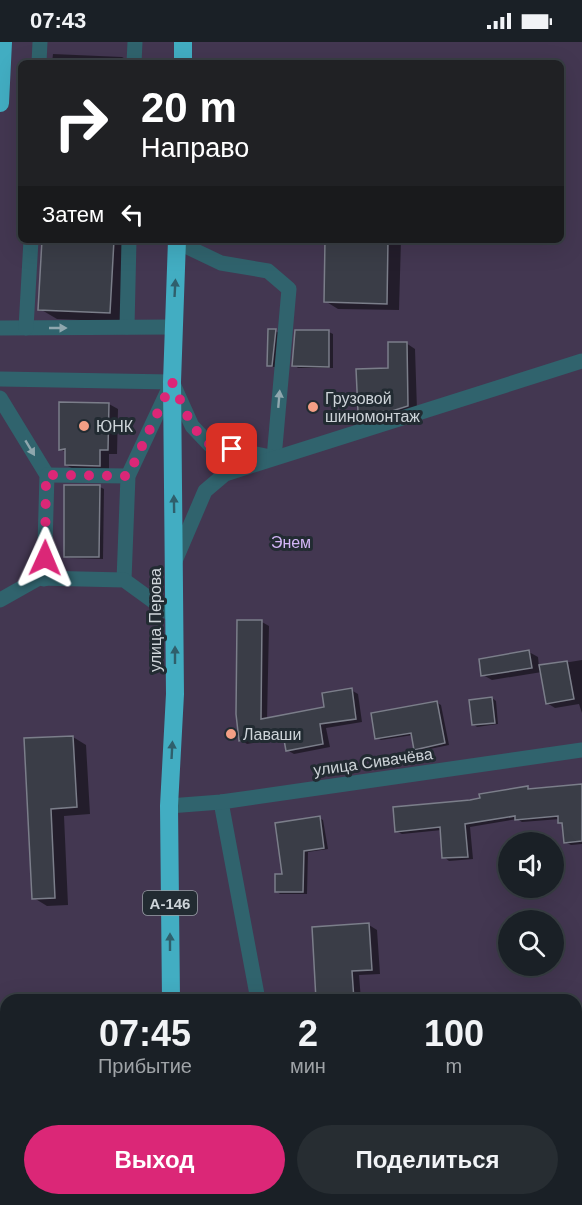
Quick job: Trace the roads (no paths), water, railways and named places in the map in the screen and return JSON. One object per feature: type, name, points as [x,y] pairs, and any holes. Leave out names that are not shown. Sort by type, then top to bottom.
[{"type":"highway","points":[[0,103],[3,42]]},
{"type":"highway","points":[[183,42],[183,60]]},
{"type":"highway","name":"улица Перова","points":[[171,994],[169,806],[175,694],[172,382],[177,243]]},
{"type":"street","points":[[39,60],[40,42]]},
{"type":"street","points":[[134,60],[135,42]]},
{"type":"street","points":[[26,328],[31,243]]},
{"type":"street","points":[[127,327],[129,243]]},
{"type":"street","points":[[181,243],[221,263],[268,271],[289,289],[274,458]]},
{"type":"street","points":[[0,328],[173,327]]},
{"type":"street","points":[[175,563],[205,491],[225,474],[582,361]]},
{"type":"street","points":[[0,380],[172,382]]},
{"type":"street","points":[[172,382],[192,426],[210,445],[274,458]]},
{"type":"street","points":[[124,580],[128,476],[172,382]]},
{"type":"street","points":[[0,398],[46,475],[44,579]]},
{"type":"street","points":[[46,475],[128,476]]},
{"type":"street","points":[[0,600],[39,578],[124,580],[175,617]]},
{"type":"street","name":"улица Сивачёва","points":[[169,806],[221,802],[582,750]]},
{"type":"street","points":[[221,802],[257,994]]},
{"type":"place","name":"Грузовой шиномонтаж","points":[[313,407]]},
{"type":"place","name":"ЮНК","points":[[84,426]]},
{"type":"place","name":"Лаваши","points":[[231,734]]},
{"type":"park label","name":"Энем","points":[[291,542]]}]
